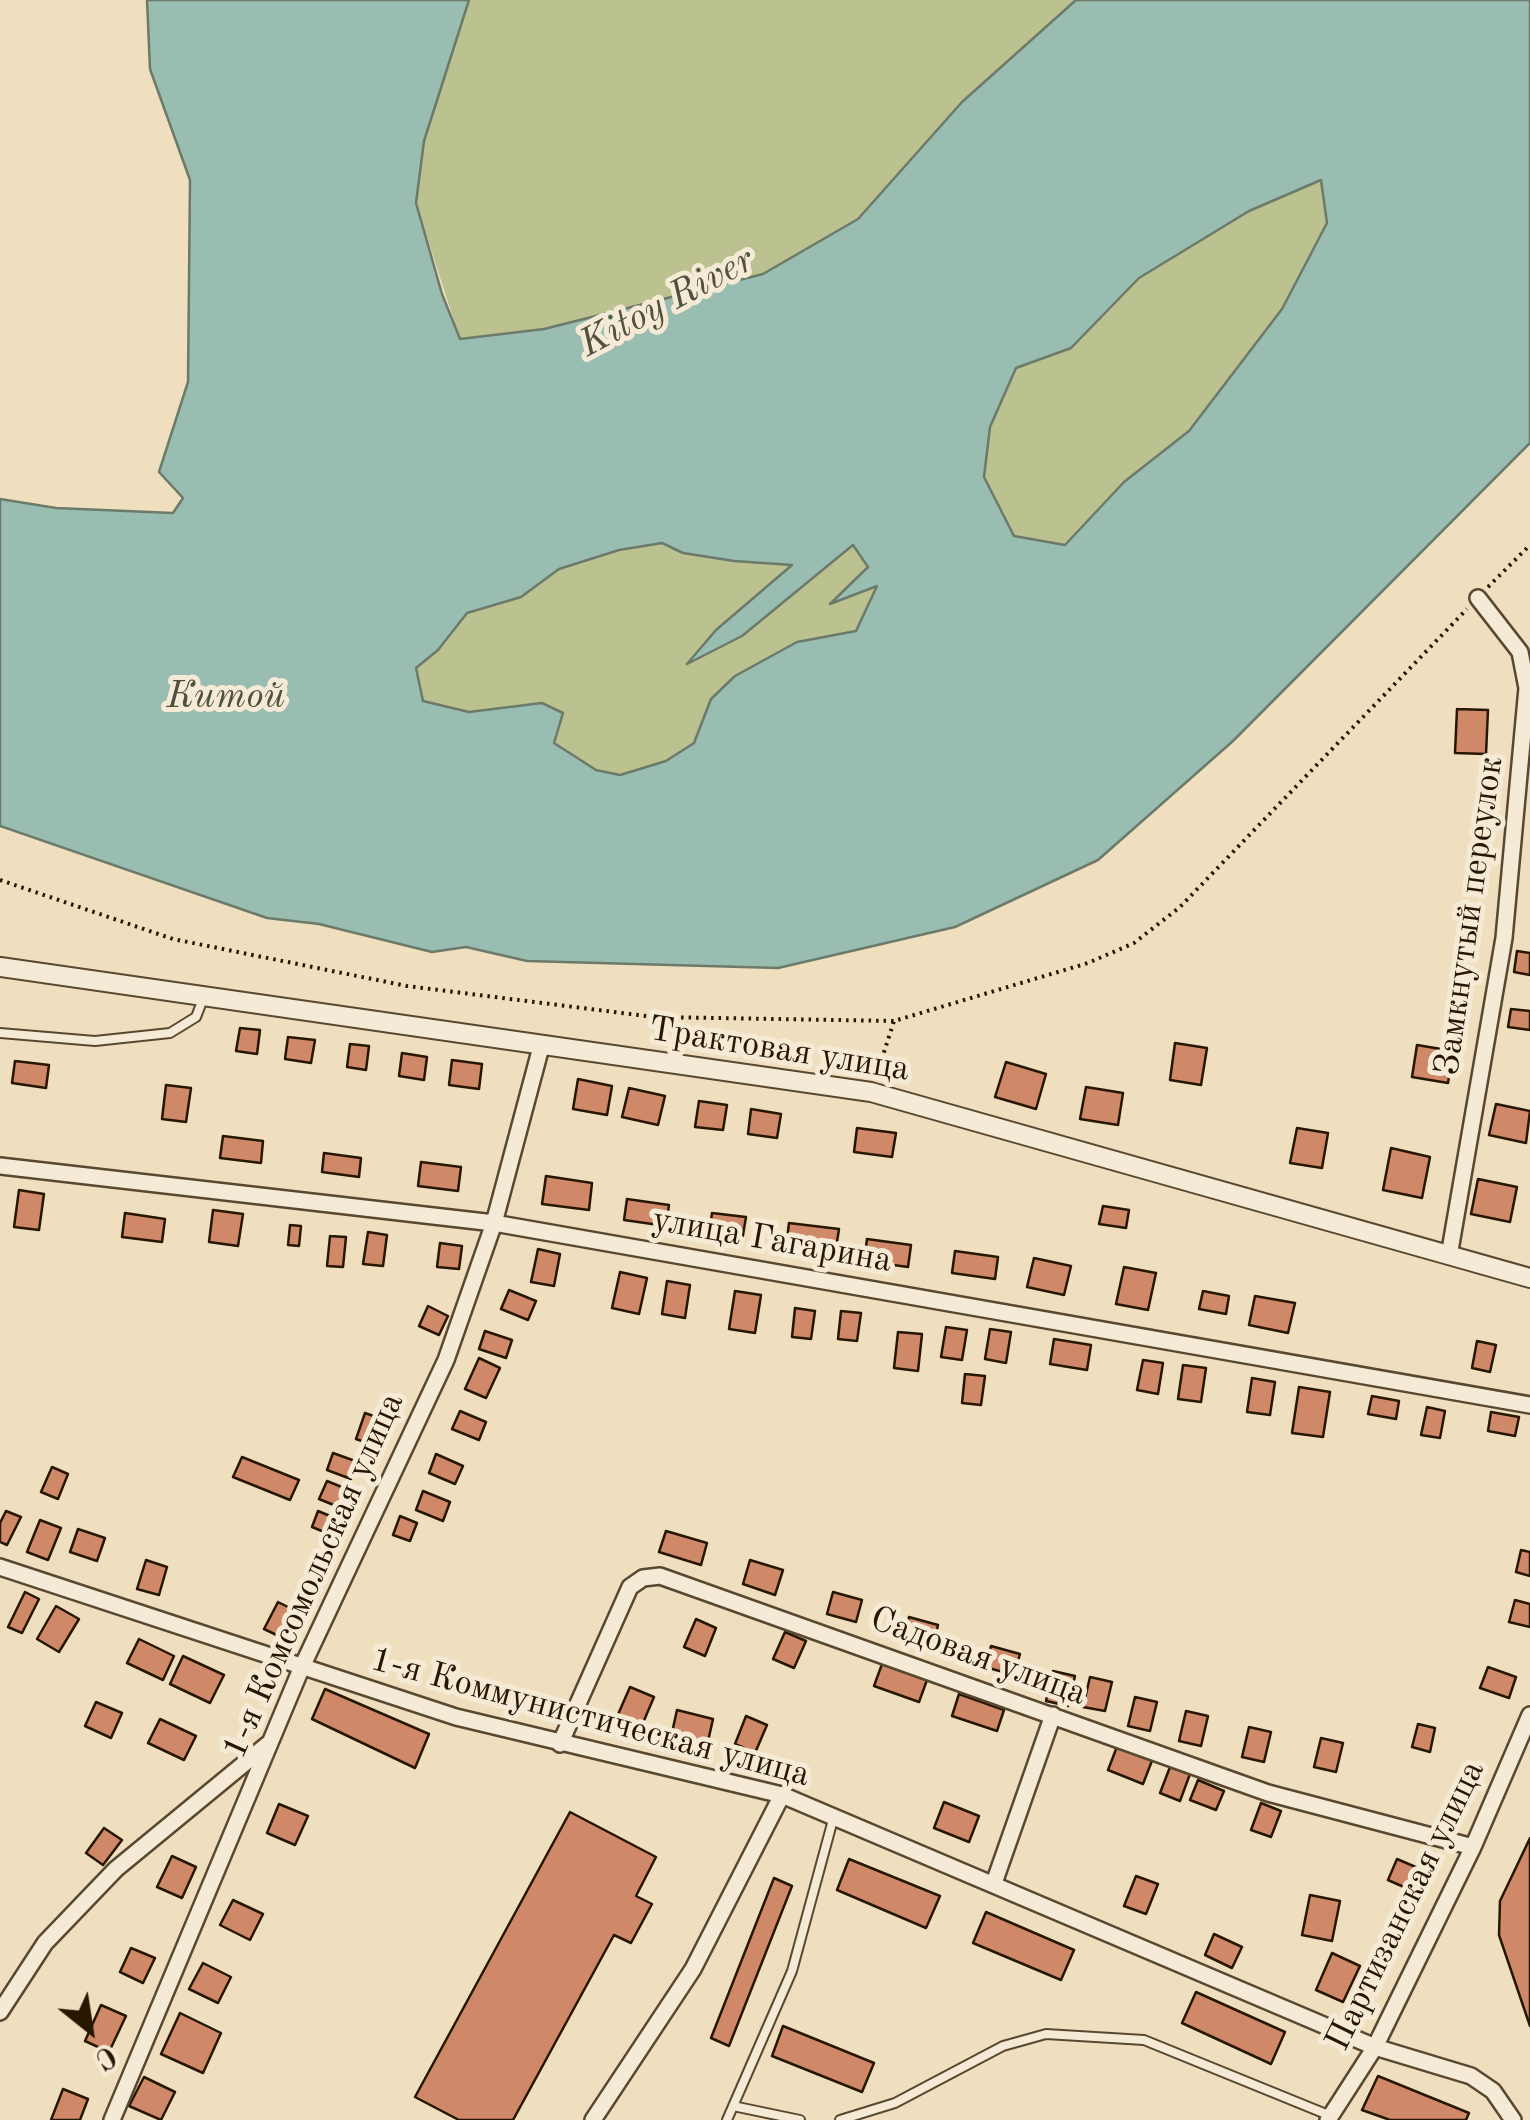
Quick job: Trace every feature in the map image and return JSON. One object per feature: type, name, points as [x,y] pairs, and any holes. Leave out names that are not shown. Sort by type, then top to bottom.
[{"type":"street","name":"Замкнутый переулок","points":[[1449,1256],[1504,938],[1527,688],[1520,652],[1478,598]]},
{"type":"street","name":"Трактовая улица","points":[[0,968],[871,1092],[1530,1278]]},
{"type":"street","name":"1-я Комсомольская улица","points":[[112,2120],[301,1669],[446,1360],[494,1222],[542,1046]]},
{"type":"street","name":"улица Гагарина","points":[[0,1166],[494,1222],[1530,1405]]},
{"type":"street","name":"1-я Коммунистическая улица","points":[[0,1568],[301,1669],[560,1744],[782,1795],[1374,2047],[1484,2082],[1513,2120]]},
{"type":"street","name":"Садовая улица","points":[[560,1744],[630,1587],[643,1578],[660,1576],[1268,1793],[1473,1847]]},
{"type":"street","points":[[994,1883],[1053,1715]]},
{"type":"street","name":"Партизанская улица","points":[[1329,2118],[1374,2047],[1473,1847],[1530,1715]]},
{"type":"street","points":[[0,2012],[45,1943],[116,1870],[271,1741]]},
{"type":"street","points":[[592,2120],[694,1970],[782,1795]]},
{"type":"lane","points":[[0,1033],[95,1041],[170,1033],[196,1017],[203,999]]},
{"type":"lane","points":[[728,2120],[792,1971],[834,1816]]},
{"type":"lane","points":[[840,2120],[895,2102],[1003,2046],[1046,2034],[1144,2040],[1329,2118]]},
{"type":"lane","points":[[733,2106],[800,2120]]},
{"type":"path","points":[[0,880],[173,940],[407,986],[654,1017],[894,1021],[1088,964],[1134,943],[1180,907],[1530,545]]},
{"type":"path","points":[[871,1092],[894,1021]]},
{"type":"green space","points":[[469,0],[1076,0],[962,102],[858,219],[763,274],[543,329],[460,339],[416,203],[424,141]]},
{"type":"green space","points":[[1321,179],[1328,223],[1282,309],[1189,431],[1124,482],[1065,545],[1014,536],[984,478],[990,427],[1016,368],[1071,348],[1139,278],[1249,211]]},
{"type":"green space","points":[[663,543],[683,553],[793,565],[716,630],[690,663],[742,636],[854,545],[868,567],[833,601],[878,584],[856,631],[797,642],[776,654],[711,699],[694,743],[667,761],[619,775],[596,770],[554,743],[563,714],[542,703],[469,712],[423,701],[416,668],[438,650],[467,613],[521,597],[559,569],[619,550]]},
{"type":"water","name":"Китой","points":[[147,0],[469,0],[424,141],[416,203],[442,294],[460,339],[544,329],[763,274],[858,219],[962,102],[1076,0],[1530,0],[1530,443],[1233,741],[1098,860],[955,927],[778,968],[527,961],[466,947],[432,952],[319,924],[267,918],[0,826],[0,499],[56,508],[173,513],[183,498],[159,472],[188,382],[190,180],[150,69]],"holes":[[[1321,180],[1327,223],[1282,309],[1189,431],[1124,482],[1065,545],[1014,536],[984,477],[990,427],[1016,368],[1071,348],[1139,278],[1249,211]],[[662,543],[683,553],[792,565],[716,630],[687,664],[742,636],[853,545],[868,567],[830,604],[877,586],[856,631],[797,642],[735,676],[711,699],[694,743],[666,761],[620,775],[596,770],[554,743],[563,713],[542,703],[469,712],[423,701],[416,668],[438,650],[467,613],[521,597],[559,569],[619,550]]]},
{"type":"building","points":[[1457,709],[1488,710],[1486,754],[1455,753]]},
{"type":"building","points":[[1517,951],[1530,953],[1530,975],[1514,972]]},
{"type":"building","points":[[1511,1009],[1530,1011],[1530,1030],[1508,1027]]},
{"type":"building","points":[[240,1028],[260,1030],[257,1054],[236,1051]]},
{"type":"building","points":[[288,1037],[315,1040],[311,1063],[285,1059]]},
{"type":"building","points":[[1175,1043],[1207,1048],[1201,1085],[1170,1080]]},
{"type":"building","points":[[350,1044],[369,1046],[366,1070],[347,1067]]},
{"type":"building","points":[[1417,1045],[1453,1051],[1448,1083],[1412,1077]]},
{"type":"building","points":[[402,1053],[427,1057],[424,1080],[399,1076]]},
{"type":"building","points":[[452,1060],[482,1064],[479,1089],[449,1085]]},
{"type":"building","points":[[15,1061],[49,1065],[46,1088],[12,1083]]},
{"type":"building","points":[[1006,1062],[1046,1074],[1036,1109],[995,1097]]},
{"type":"building","points":[[578,1079],[612,1086],[607,1115],[573,1109]]},
{"type":"building","points":[[166,1085],[191,1088],[186,1122],[162,1119]]},
{"type":"building","points":[[1086,1087],[1123,1093],[1118,1125],[1080,1119]]},
{"type":"building","points":[[629,1088],[665,1096],[658,1125],[622,1117]]},
{"type":"building","points":[[699,1101],[727,1105],[723,1130],[695,1127]]},
{"type":"building","points":[[1496,1104],[1530,1111],[1526,1143],[1489,1135]]},
{"type":"building","points":[[751,1109],[781,1114],[777,1138],[748,1134]]},
{"type":"building","points":[[857,1128],[896,1133],[892,1157],[854,1152]]},
{"type":"building","points":[[1297,1128],[1328,1133],[1322,1168],[1290,1163]]},
{"type":"building","points":[[223,1136],[263,1141],[261,1163],[220,1158]]},
{"type":"building","points":[[1391,1148],[1430,1157],[1422,1198],[1383,1190]]},
{"type":"building","points":[[324,1153],[361,1158],[359,1177],[322,1172]]},
{"type":"building","points":[[421,1162],[461,1167],[458,1191],[418,1186]]},
{"type":"building","points":[[546,1176],[592,1183],[589,1210],[542,1204]]},
{"type":"building","points":[[1478,1179],[1517,1187],[1510,1222],[1471,1214]]},
{"type":"building","points":[[19,1190],[44,1194],[39,1230],[14,1227]]},
{"type":"building","points":[[627,1199],[669,1205],[666,1226],[624,1220]]},
{"type":"building","points":[[1103,1206],[1129,1210],[1126,1228],[1099,1224]]},
{"type":"building","points":[[213,1210],[243,1214],[238,1246],[209,1242]]},
{"type":"building","points":[[125,1213],[165,1219],[162,1242],[122,1237]]},
{"type":"building","points":[[712,1213],[746,1217],[742,1241],[709,1236]]},
{"type":"building","points":[[789,1223],[839,1229],[835,1255],[786,1248]]},
{"type":"building","points":[[290,1225],[301,1226],[299,1246],[288,1245]]},
{"type":"building","points":[[368,1232],[387,1235],[383,1266],[363,1264]]},
{"type":"building","points":[[330,1236],[346,1237],[343,1267],[327,1266]]},
{"type":"building","points":[[867,1239],[911,1245],[908,1267],[864,1261]]},
{"type":"building","points":[[440,1243],[462,1246],[459,1269],[437,1267]]},
{"type":"building","points":[[538,1249],[560,1254],[554,1286],[531,1282]]},
{"type":"building","points":[[955,1251],[998,1257],[995,1279],[952,1273]]},
{"type":"building","points":[[1034,1258],[1071,1266],[1064,1295],[1027,1287]]},
{"type":"building","points":[[1124,1267],[1156,1273],[1148,1310],[1116,1304]]},
{"type":"building","points":[[620,1272],[647,1278],[639,1314],[612,1308]]},
{"type":"building","points":[[667,1281],[690,1285],[685,1318],[662,1314]]},
{"type":"building","points":[[509,1290],[536,1301],[528,1320],[501,1309]]},
{"type":"building","points":[[735,1291],[761,1295],[755,1333],[729,1329]]},
{"type":"building","points":[[1203,1291],[1229,1296],[1226,1314],[1199,1309]]},
{"type":"building","points":[[1255,1296],[1295,1303],[1288,1333],[1249,1325]]},
{"type":"building","points":[[428,1306],[448,1316],[439,1335],[419,1326]]},
{"type":"building","points":[[795,1308],[815,1311],[811,1339],[792,1337]]},
{"type":"building","points":[[841,1311],[861,1313],[857,1341],[838,1339]]},
{"type":"building","points":[[946,1327],[967,1330],[962,1360],[941,1357]]},
{"type":"building","points":[[990,1329],[1011,1332],[1006,1363],[985,1359]]},
{"type":"building","points":[[485,1331],[512,1340],[506,1358],[479,1349]]},
{"type":"building","points":[[898,1332],[922,1334],[918,1371],[894,1368]]},
{"type":"building","points":[[1054,1339],[1091,1345],[1087,1370],[1050,1364]]},
{"type":"building","points":[[1477,1341],[1496,1345],[1490,1372],[1472,1368]]},
{"type":"building","points":[[479,1358],[500,1368],[486,1398],[465,1389]]},
{"type":"building","points":[[1143,1360],[1163,1363],[1158,1394],[1137,1390]]},
{"type":"building","points":[[1183,1365],[1206,1368],[1201,1402],[1178,1399]]},
{"type":"building","points":[[965,1374],[985,1376],[981,1405],[962,1403]]},
{"type":"building","points":[[1252,1378],[1275,1382],[1270,1415],[1247,1412]]},
{"type":"building","points":[[1299,1387],[1330,1392],[1323,1437],[1292,1433]]},
{"type":"building","points":[[1372,1396],[1399,1401],[1396,1419],[1368,1414]]},
{"type":"building","points":[[1427,1407],[1445,1411],[1440,1438],[1421,1435]]},
{"type":"building","points":[[460,1411],[486,1422],[479,1440],[452,1429]]},
{"type":"building","points":[[1491,1412],[1519,1417],[1515,1436],[1488,1431]]},
{"type":"building","points":[[365,1413],[393,1423],[384,1449],[356,1439]]},
{"type":"building","points":[[333,1453],[358,1462],[351,1479],[327,1470]]},
{"type":"building","points":[[436,1454],[463,1466],[455,1484],[429,1473]]},
{"type":"building","points":[[242,1457],[299,1480],[290,1500],[233,1477]]},
{"type":"building","points":[[52,1467],[68,1474],[58,1499],[41,1492]]},
{"type":"building","points":[[327,1481],[354,1492],[346,1510],[319,1499]]},
{"type":"building","points":[[423,1491],[450,1502],[443,1521],[416,1510]]},
{"type":"building","points":[[6,1511],[21,1517],[7,1545],[0,1542],[0,1523]]},
{"type":"building","points":[[318,1511],[335,1518],[329,1534],[312,1527]]},
{"type":"building","points":[[400,1516],[417,1523],[410,1541],[393,1535]]},
{"type":"building","points":[[40,1520],[61,1528],[48,1560],[27,1552]]},
{"type":"building","points":[[78,1529],[105,1538],[97,1561],[70,1552]]},
{"type":"building","points":[[666,1531],[707,1543],[701,1565],[659,1552]]},
{"type":"building","points":[[1521,1550],[1530,1552],[1530,1576],[1516,1572]]},
{"type":"building","points":[[146,1560],[167,1567],[159,1595],[137,1589]]},
{"type":"building","points":[[750,1560],[783,1570],[775,1595],[743,1584]]},
{"type":"building","points":[[25,1592],[39,1599],[22,1633],[8,1627]]},
{"type":"building","points":[[833,1592],[862,1600],[856,1622],[827,1614]]},
{"type":"building","points":[[1515,1600],[1530,1604],[1530,1627],[1509,1622]]},
{"type":"building","points":[[278,1602],[300,1613],[287,1640],[264,1629]]},
{"type":"building","points":[[56,1606],[79,1619],[59,1652],[37,1639]]},
{"type":"building","points":[[909,1617],[938,1625],[933,1647],[903,1639]]},
{"type":"building","points":[[696,1619],[716,1628],[705,1656],[684,1647]]},
{"type":"building","points":[[785,1632],[806,1641],[794,1668],[773,1659]]},
{"type":"building","points":[[139,1639],[174,1656],[163,1680],[127,1663]]},
{"type":"building","points":[[991,1646],[1020,1654],[1014,1675],[985,1667]]},
{"type":"building","points":[[183,1656],[224,1675],[210,1703],[170,1684]]},
{"type":"building","points":[[882,1664],[927,1680],[919,1702],[874,1686]]},
{"type":"building","points":[[1488,1667],[1516,1677],[1509,1698],[1480,1688]]},
{"type":"building","points":[[1053,1671],[1075,1676],[1068,1706],[1046,1701]]},
{"type":"building","points":[[1090,1677],[1112,1682],[1105,1711],[1083,1707]]},
{"type":"building","points":[[630,1687],[654,1697],[640,1730],[616,1719]]},
{"type":"building","points":[[325,1689],[429,1734],[415,1768],[312,1719]]},
{"type":"building","points":[[959,1694],[1004,1710],[997,1731],[952,1716]]},
{"type":"building","points":[[1135,1697],[1157,1702],[1150,1731],[1128,1726]]},
{"type":"building","points":[[96,1702],[122,1713],[111,1738],[85,1726]]},
{"type":"building","points":[[677,1710],[713,1719],[707,1746],[671,1737]]},
{"type":"building","points":[[1186,1711],[1208,1716],[1201,1746],[1179,1741]]},
{"type":"building","points":[[746,1716],[767,1725],[755,1753],[735,1744]]},
{"type":"building","points":[[160,1719],[196,1736],[184,1760],[148,1743]]},
{"type":"building","points":[[1418,1724],[1435,1728],[1430,1752],[1412,1747]]},
{"type":"building","points":[[1249,1727],[1271,1732],[1264,1762],[1242,1757]]},
{"type":"building","points":[[1321,1738],[1343,1743],[1336,1772],[1314,1767]]},
{"type":"building","points":[[1118,1744],[1153,1758],[1143,1784],[1108,1770]]},
{"type":"building","points":[[1170,1767],[1190,1774],[1180,1801],[1160,1793]]},
{"type":"building","points":[[1198,1780],[1224,1791],[1216,1810],[1190,1800]]},
{"type":"building","points":[[944,1802],[979,1816],[969,1842],[934,1828]]},
{"type":"building","points":[[1261,1803],[1281,1811],[1271,1837],[1251,1830]]},
{"type":"building","points":[[279,1804],[308,1816],[295,1845],[267,1833]]},
{"type":"building","points":[[570,1812],[656,1857],[636,1896],[652,1904],[631,1943],[614,1935],[513,2120],[459,2120],[415,2097]]},
{"type":"building","points":[[104,1828],[122,1840],[103,1865],[86,1853]]},
{"type":"building","points":[[1530,1838],[1530,2026],[1499,1935],[1500,1901]]},
{"type":"building","points":[[172,1856],[196,1867],[182,1898],[157,1887]]},
{"type":"building","points":[[849,1859],[940,1896],[926,1928],[837,1890]]},
{"type":"building","points":[[1397,1859],[1425,1871],[1415,1892],[1388,1880]]},
{"type":"building","points":[[1136,1876],[1158,1884],[1146,1914],[1124,1906]]},
{"type":"building","points":[[774,1878],[792,1886],[729,2046],[711,2038]]},
{"type":"building","points":[[1310,1895],[1340,1901],[1332,1941],[1302,1935]]},
{"type":"building","points":[[233,1900],[263,1914],[250,1940],[220,1925]]},
{"type":"building","points":[[986,1912],[1074,1950],[1061,1980],[973,1943]]},
{"type":"building","points":[[1214,1934],[1242,1947],[1232,1968],[1205,1955]]},
{"type":"building","points":[[131,1948],[155,1958],[143,1983],[120,1972]]},
{"type":"building","points":[[1332,1953],[1360,1966],[1343,2002],[1316,1990]]},
{"type":"building","points":[[203,1963],[231,1977],[218,2003],[189,1989]]},
{"type":"building","points":[[1196,1992],[1285,2032],[1271,2064],[1182,2023]]},
{"type":"building","points":[[101,2005],[126,2016],[109,2052],[85,2041]]},
{"type":"building","points":[[180,2013],[221,2033],[203,2073],[161,2054]]},
{"type":"building","points":[[783,2026],[874,2063],[862,2092],[772,2056]]},
{"type":"building","points":[[1378,2076],[1469,2113],[1466,2120],[1390,2120],[1362,2110]]},
{"type":"building","points":[[144,2077],[175,2092],[161,2120],[129,2106]]},
{"type":"building","points":[[63,2089],[88,2099],[80,2120],[51,2120]]},
{"type":"water label","name":"Kitoy River","points":[[667,303]]}]
